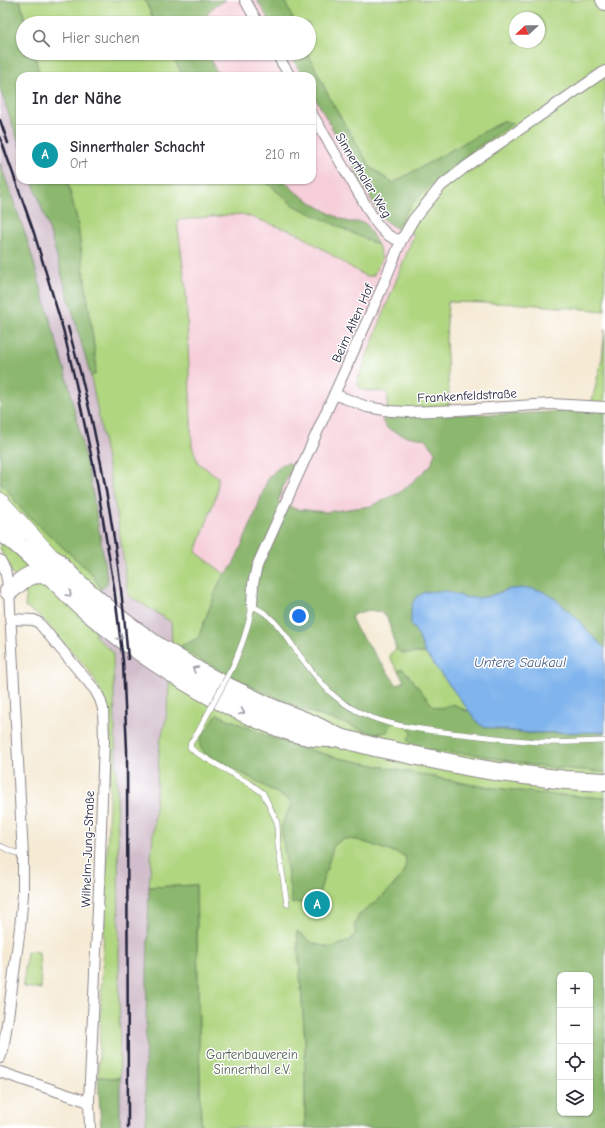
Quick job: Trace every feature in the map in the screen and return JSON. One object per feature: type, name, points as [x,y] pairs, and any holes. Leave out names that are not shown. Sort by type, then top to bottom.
[{"type":"highway","points":[[0,532],[21,546],[30,555],[52,567],[89,613],[117,635],[152,660],[193,686],[238,711],[300,735],[314,738],[340,738],[379,748],[522,776],[605,782]]},
{"type":"highway","points":[[27,576],[31,564],[30,555]]},
{"type":"highway","points":[[9,591],[27,576],[39,574],[52,567]]},
{"type":"main road","points":[[0,500],[52,567]]},
{"type":"main road","points":[[0,519],[21,532],[52,567]]},
{"type":"street","points":[[245,0],[254,16]]},
{"type":"street","points":[[280,60],[288,72]]},
{"type":"street","name":"Beim Alten Hof","points":[[252,606],[253,584],[257,566],[381,290],[401,241],[413,220],[441,186],[468,165],[605,71]]},
{"type":"street","name":"Sinnerthaler Weg","points":[[316,121],[375,221],[383,232],[392,239],[401,241]]},
{"type":"street","name":"Frankenfeldstraße","points":[[334,394],[367,407],[408,412],[550,404],[605,407]]},
{"type":"street","points":[[0,560],[5,569],[9,591],[23,856],[23,894],[20,928],[8,1017],[0,1058]]},
{"type":"street","name":"Wilhelm-Jung-Straße","points":[[10,619],[34,620],[39,623],[94,690],[100,699],[103,709],[104,740],[89,1102],[90,1128]]},
{"type":"street","points":[[0,1072],[89,1102]]},
{"type":"lane","name":"Beim Alten Hof","points":[[252,606],[249,626],[233,666],[190,747],[195,752],[263,793],[277,822],[278,845],[287,904]]},
{"type":"lane","points":[[252,606],[261,610],[275,622],[316,677],[332,694],[352,708],[372,718],[395,725],[423,730],[518,740],[545,742],[605,741]]},
{"type":"lane","points":[[0,846],[23,856]]},
{"type":"shaded area","points":[[226,0],[257,0],[267,16],[207,16],[213,7]]},
{"type":"shaded area","points":[[212,60],[293,60],[301,72],[217,72]]},
{"type":"shaded area","points":[[0,89],[16,135],[16,184],[33,184],[48,226],[91,377],[112,486],[128,595],[171,621],[172,650],[166,720],[160,742],[149,887],[145,1069],[146,1128],[120,1128],[118,834],[113,652],[95,636],[101,589],[108,583],[92,489],[70,389],[27,239],[0,163]]},
{"type":"shaded area","points":[[316,99],[381,217],[396,228],[414,233],[357,382],[360,389],[386,392],[388,396],[386,415],[388,429],[405,436],[426,439],[435,452],[431,465],[401,492],[371,506],[326,512],[296,509],[278,501],[283,487],[252,522],[233,565],[226,575],[196,552],[217,493],[198,463],[192,446],[186,290],[177,219],[242,214],[297,233],[365,275],[373,276],[378,245],[367,224],[362,222],[348,222],[329,213],[297,193],[287,184],[316,184]]},
{"type":"green space","points":[[0,0],[20,0],[24,16],[16,16],[16,60],[36,60],[39,72],[16,72],[16,135],[0,89]]},
{"type":"green space","points":[[20,0],[145,0],[152,16],[24,16]]},
{"type":"green space","points":[[145,0],[226,0],[212,8],[207,16],[152,16]]},
{"type":"green space","points":[[257,0],[284,0],[292,16],[267,16]]},
{"type":"green space","points":[[284,0],[605,0],[605,311],[525,304],[448,302],[446,340],[450,414],[386,415],[388,396],[386,392],[367,391],[360,388],[357,382],[414,234],[396,228],[411,205],[434,182],[479,146],[513,123],[503,121],[393,183],[371,168],[331,101],[311,60],[316,60],[316,16],[292,16]]},
{"type":"green space","points":[[36,60],[175,60],[181,72],[39,72]]},
{"type":"green space","points":[[175,60],[212,60],[217,72],[181,72]]},
{"type":"green space","points":[[293,60],[311,60],[331,101],[371,168],[393,183],[503,121],[514,123],[479,146],[434,182],[411,205],[396,228],[381,217],[316,99],[316,72],[301,72]]},
{"type":"green space","points":[[0,163],[27,239],[70,389],[92,489],[108,583],[101,589],[91,573],[22,510],[0,481]]},
{"type":"green space","points":[[33,184],[68,184],[77,219],[96,362],[95,374],[91,377],[48,226]]},
{"type":"green space","name":"Gartenbauverein Sinnerthal e.V.","points":[[68,184],[269,184],[293,205],[378,245],[382,259],[373,276],[365,276],[297,233],[242,214],[177,220],[186,290],[192,446],[198,463],[218,477],[217,493],[196,552],[226,575],[220,581],[198,638],[179,647],[211,666],[254,688],[304,710],[336,721],[404,722],[427,751],[473,754],[536,766],[605,772],[605,798],[544,794],[479,786],[334,757],[271,738],[217,714],[256,781],[292,802],[281,827],[297,902],[302,903],[309,909],[321,902],[318,896],[334,845],[343,839],[358,840],[405,856],[407,861],[404,873],[384,896],[358,916],[356,933],[350,941],[330,948],[312,943],[297,931],[305,1042],[305,1128],[201,1128],[196,885],[149,887],[160,742],[166,720],[172,650],[171,622],[128,595],[107,459],[91,377],[95,374],[96,362],[77,219]]},
{"type":"green space","points":[[269,184],[287,184],[297,193],[329,213],[348,222],[362,222],[366,224],[378,245],[293,205]]},
{"type":"green space","points":[[605,329],[605,411],[590,409],[602,359]]},
{"type":"green space","points":[[590,409],[605,411],[605,649],[573,615],[554,598],[542,591],[510,589],[486,597],[475,598],[464,597],[447,591],[411,624],[418,635],[425,653],[402,653],[396,649],[387,617],[381,612],[369,610],[355,614],[351,617],[356,628],[397,685],[404,681],[398,671],[402,669],[433,706],[441,708],[453,704],[466,711],[469,710],[479,723],[485,727],[503,730],[528,733],[605,732],[605,772],[536,766],[473,754],[427,751],[411,745],[408,739],[412,732],[404,722],[394,721],[387,732],[375,734],[304,710],[254,688],[211,666],[179,647],[198,638],[220,581],[233,565],[252,522],[268,478],[282,464],[288,463],[293,465],[278,502],[296,509],[326,512],[371,506],[401,492],[431,465],[435,452],[426,439],[405,436],[388,429],[382,421],[386,415],[514,414]]},
{"type":"green space","points":[[0,481],[22,510],[91,573],[101,589],[95,636],[113,652],[118,834],[120,1078],[98,1077],[111,750],[108,714],[100,690],[90,672],[41,617],[25,607],[26,594],[11,572],[0,549]]},
{"type":"green space","points":[[396,649],[402,653],[425,653],[469,710],[467,711],[453,704],[441,708],[433,707],[406,672],[402,669],[398,671],[390,658],[390,654]]},
{"type":"green space","points":[[217,714],[271,738],[334,757],[479,786],[544,794],[605,798],[605,1128],[305,1128],[305,1042],[297,931],[312,943],[330,948],[350,941],[356,933],[354,926],[359,916],[398,881],[406,865],[405,856],[358,840],[343,839],[334,845],[318,896],[321,902],[317,911],[310,910],[300,903],[292,904],[281,827],[292,802],[203,752],[200,746],[200,740]]},
{"type":"green space","points":[[196,885],[201,1128],[146,1128],[145,1069],[149,887]]},
{"type":"green space","points":[[27,951],[39,952],[41,989],[23,987]]},
{"type":"green space","points":[[98,1077],[120,1078],[120,1128],[101,1128]]},
{"type":"water","name":"Untere Saukaul","points":[[529,588],[542,591],[554,598],[573,615],[605,649],[605,732],[528,733],[485,727],[479,724],[425,653],[418,635],[411,624],[412,604],[416,597],[425,592],[446,591],[464,597],[475,598],[486,597],[510,589]]},
{"type":"railway","points":[[0,120],[8,143]]},
{"type":"railway","points":[[0,137],[16,182]]},
{"type":"railway","points":[[17,184],[34,233],[63,329],[76,384],[97,483],[114,587],[123,661],[127,750],[128,1128]]},
{"type":"railway","points":[[68,327],[89,409],[106,492],[119,575],[128,659]]},
{"type":"place","name":"Sinnerthaler Schacht","points":[[317,904]]}]
